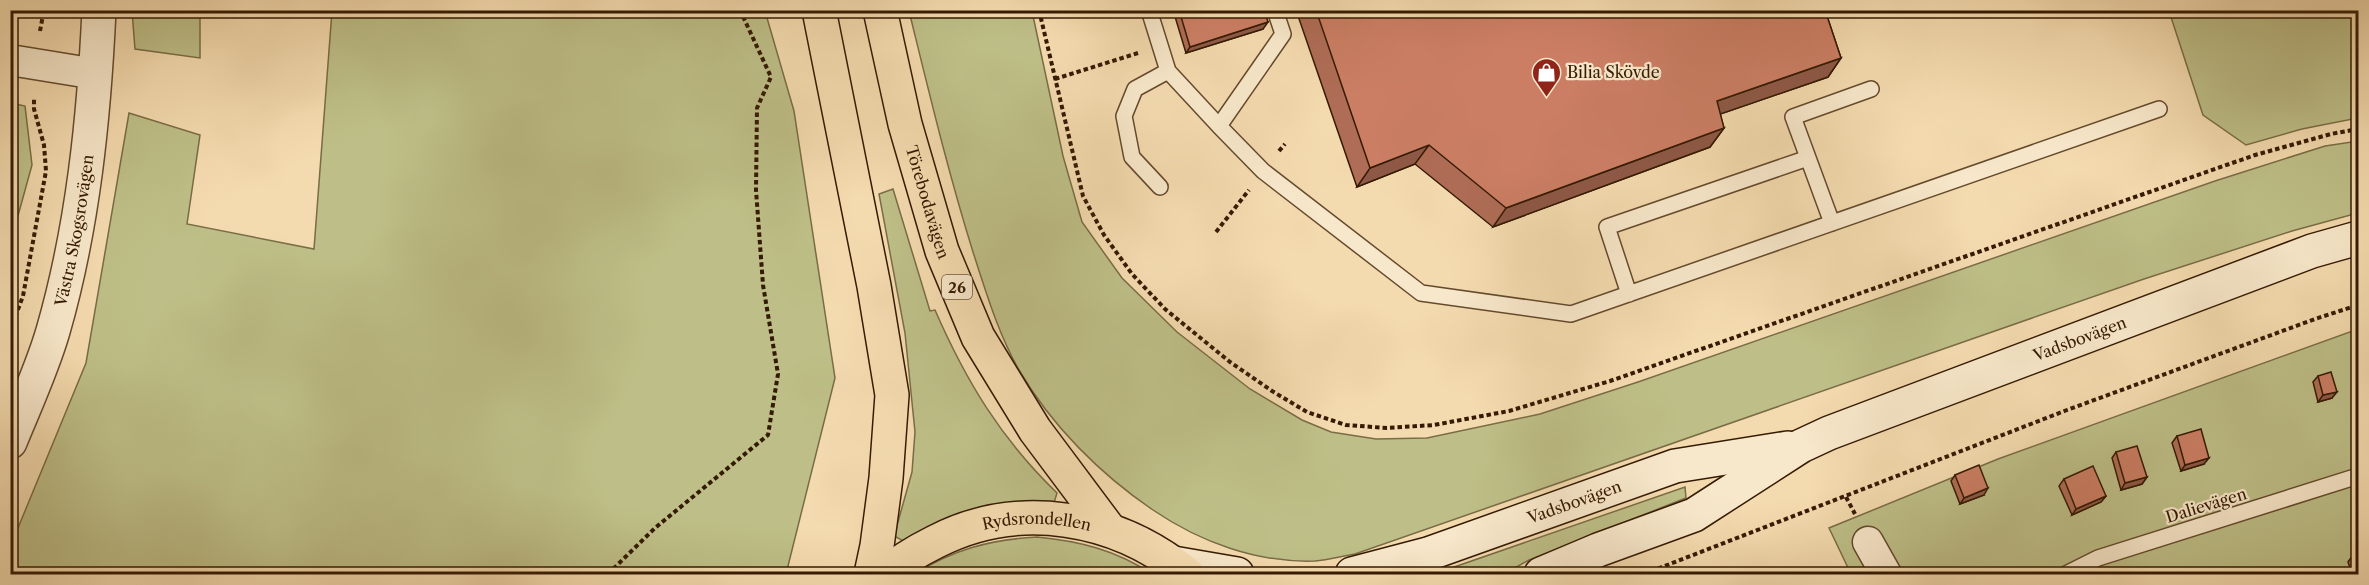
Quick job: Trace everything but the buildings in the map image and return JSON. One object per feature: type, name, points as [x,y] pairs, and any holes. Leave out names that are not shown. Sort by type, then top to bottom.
[{"type":"highway","points":[[819,10],[874,286],[892,395],[886,478],[878,546],[871,574]]},
{"type":"highway","name":"Törebodavägen","points":[[880,10],[905,124],[939,240],[978,337],[1035,430],[1109,530]]},
{"type":"highway","name":"Rydsrondellen","points":[[885,574],[918,550],[948,535],[979,525],[1011,519],[1044,518],[1077,521],[1109,530],[1153,549],[1180,569]]},
{"type":"main road","name":"Västra Skogsrovägen","points":[[10,442],[53,332],[80,212],[96,74],[99,10]]},
{"type":"main road","name":"Vadsbovägen","points":[[1541,574],[1598,550],[1694,515],[1801,446],[1829,433],[2290,259],[2358,238]]},
{"type":"main road","name":"Vadsbovägen","points":[[1352,574],[1428,554],[1676,466],[1801,446]]},
{"type":"main road","points":[[1180,569],[1237,574]]},
{"type":"street","points":[[23,63],[96,74]]},
{"type":"street","points":[[1868,542],[1886,574]]},
{"type":"lane","points":[[1149,10],[1168,70],[1219,126],[1263,171],[1421,293],[1571,314],[2159,109]]},
{"type":"lane","points":[[1219,126],[1283,34],[1275,10]]},
{"type":"lane","points":[[1160,187],[1132,157],[1124,116],[1135,89],[1168,70]]},
{"type":"lane","points":[[1832,224],[1793,117],[1871,88]]},
{"type":"lane","points":[[1629,294],[1607,227],[1808,158]]},
{"type":"lane","name":"Dalievägen","points":[[2066,574],[2098,558],[2358,476]]},
{"type":"path","points":[[10,331],[23,296],[46,171],[44,145],[23,63],[39,35],[44,10]]},
{"type":"path","points":[[608,574],[655,528],[768,435],[778,374],[764,285],[756,190],[757,108],[771,77],[740,10]]},
{"type":"path","points":[[1055,79],[1161,46]]},
{"type":"path","points":[[1216,232],[1255,181]]},
{"type":"path","points":[[1644,574],[2067,410],[2358,305]]},
{"type":"green space","points":[[132,11],[200,11],[200,58],[135,49]]},
{"type":"green space","points":[[332,11],[765,11],[794,111],[835,378],[786,574],[11,574],[11,545],[86,363],[129,113],[200,135],[187,224],[314,249]]},
{"type":"green space","points":[[909,11],[1032,11],[1063,156],[1082,222],[1122,278],[1177,332],[1250,389],[1302,420],[1331,432],[1376,439],[1427,438],[1540,414],[2215,181],[2325,146],[2358,141],[2358,213],[2292,231],[2144,279],[1355,554],[1325,560],[1293,561],[1251,554],[1210,541],[1153,510],[1114,481],[1078,447],[1061,429],[1032,390],[1005,342],[983,282],[947,162]]},
{"type":"green space","points":[[2169,11],[2358,11],[2358,118],[2302,129],[2246,145],[2203,115]]},
{"type":"green space","points":[[11,103],[25,106],[32,165],[11,241]]},
{"type":"green space","points":[[893,189],[930,311],[935,310],[972,385],[1002,430],[1037,473],[1057,493],[1053,506],[905,542],[894,536],[912,472],[915,432],[905,333],[879,194]]},
{"type":"green space","points":[[2358,329],[2358,574],[1851,574],[1829,528],[1998,459]]},
{"type":"green space","points":[[1685,487],[1686,498],[1529,560],[1504,574],[1434,574]]},
{"type":"green space","points":[[1037,537],[1097,548],[1125,559],[1152,574],[914,574],[944,558],[973,547]]},
{"type":"place","name":"Bilia Skövde","points":[[1546,98]]}]
